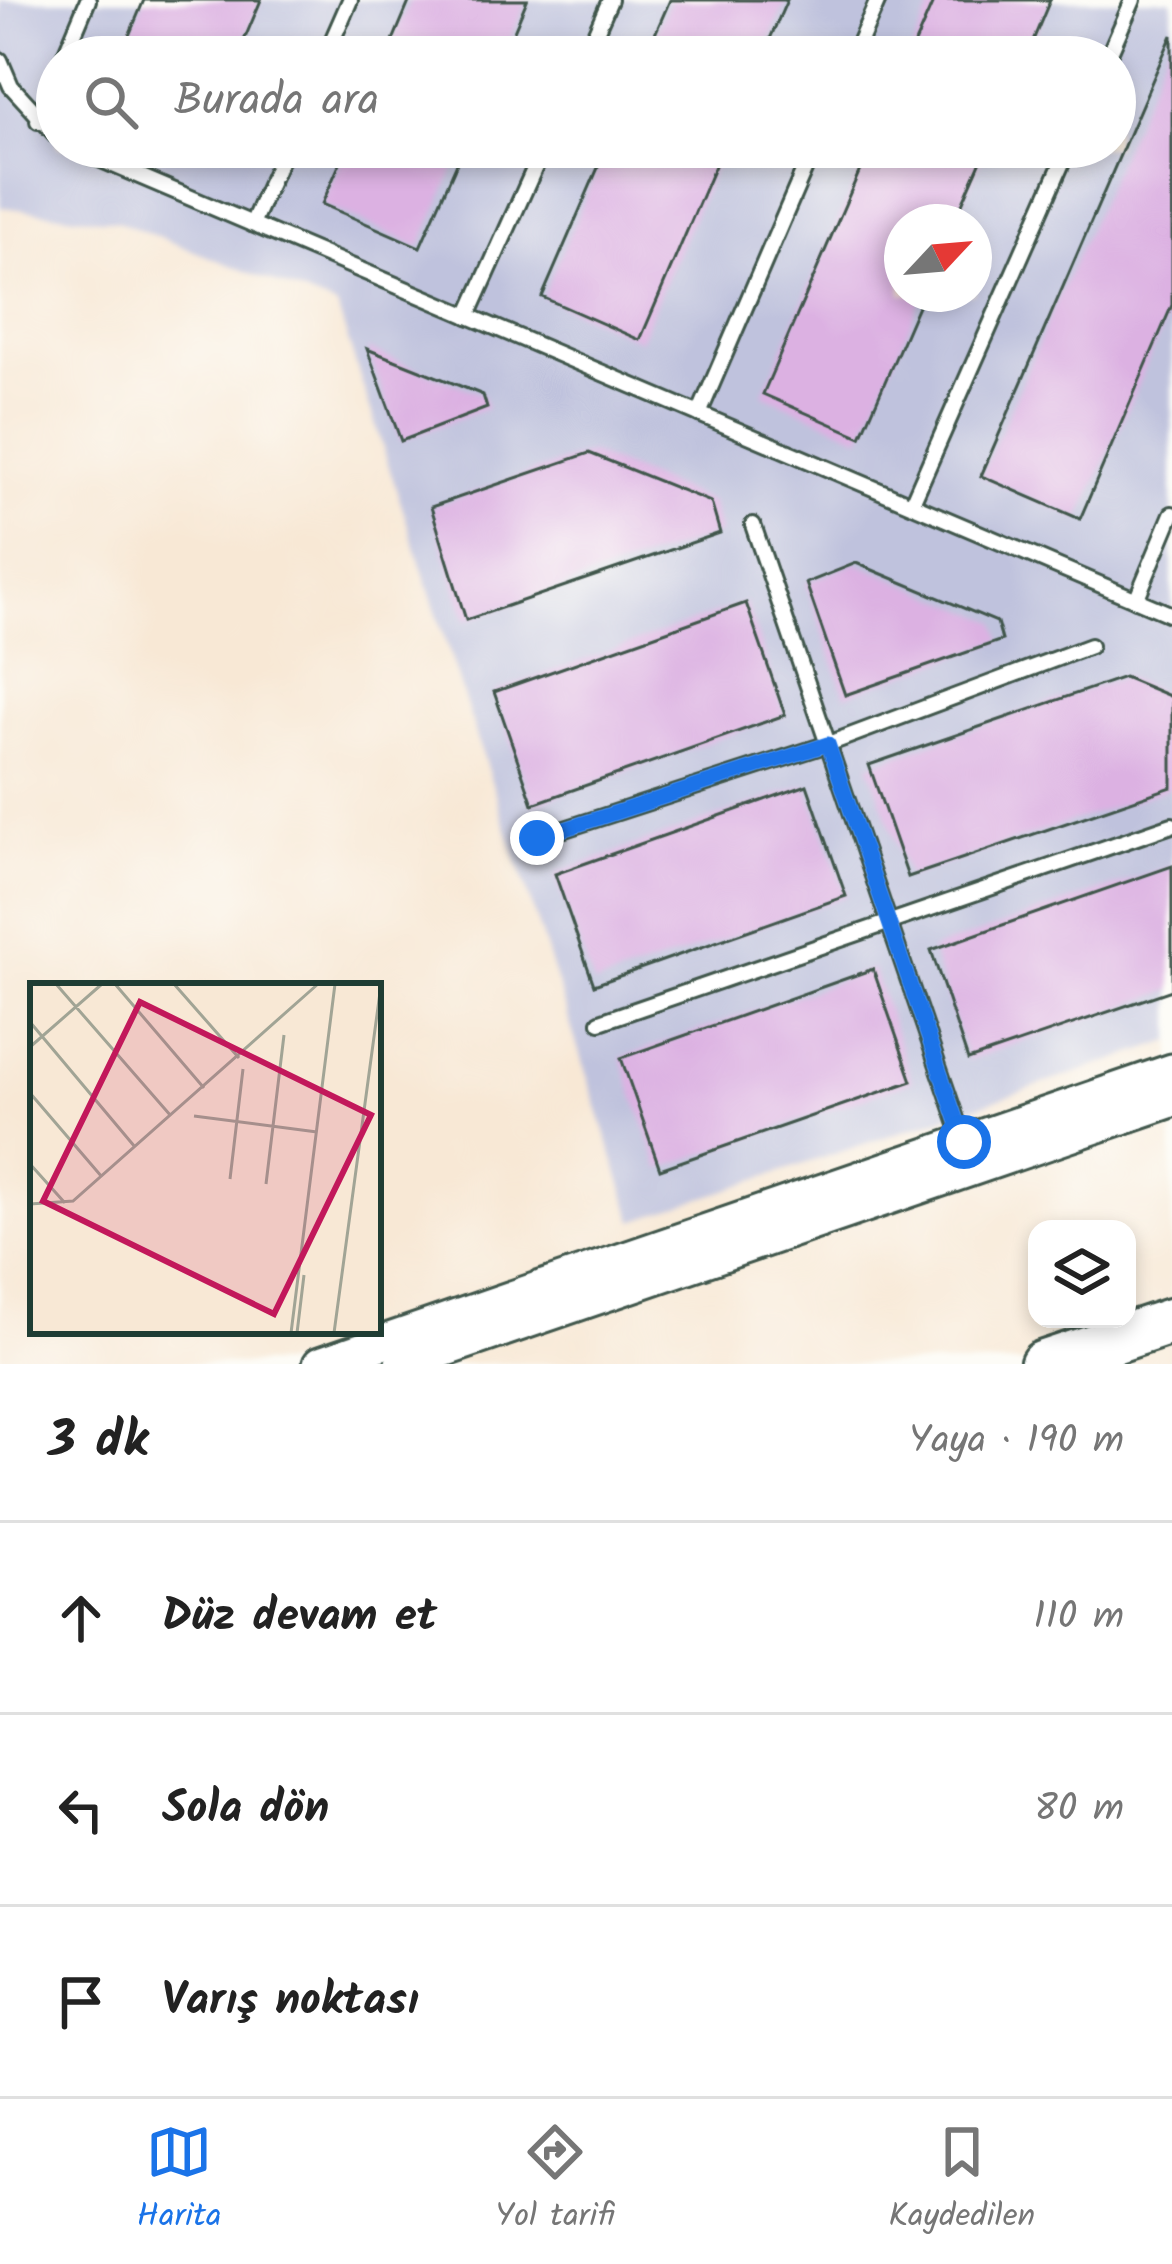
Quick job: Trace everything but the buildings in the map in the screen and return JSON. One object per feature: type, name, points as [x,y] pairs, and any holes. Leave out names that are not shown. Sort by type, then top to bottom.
[{"type":"highway","points":[[1042,1364],[1172,1321]]},
{"type":"street","points":[[320,1364],[1172,1071]]},
{"type":"street","points":[[402,1364],[1172,1100]]},
{"type":"lane","points":[[73,36],[88,0]]},
{"type":"lane","points":[[334,36],[350,0]]},
{"type":"lane","points":[[594,36],[610,0]]},
{"type":"lane","points":[[862,36],[878,0]]},
{"type":"lane","points":[[1117,36],[1133,0]]},
{"type":"lane","points":[[0,60],[11,86],[36,118]]},
{"type":"lane","points":[[121,168],[1172,615]]},
{"type":"lane","points":[[253,224],[277,168]]},
{"type":"lane","points":[[468,316],[535,168]]},
{"type":"lane","points":[[699,414],[805,168]]},
{"type":"lane","points":[[912,503],[1060,168]]},
{"type":"lane","points":[[1136,600],[1172,514]]},
{"type":"lane","points":[[754,525],[964,1142]]},
{"type":"lane","points":[[537,838],[828,744],[1090,646]]},
{"type":"lane","points":[[600,1022],[1172,825]]},
{"type":"shaded area","points":[[0,0],[1172,0],[1172,1041],[634,1221],[337,307],[117,221],[0,207]]},
{"type":"route","points":[[537,838],[828,744],[964,1142]]}]
